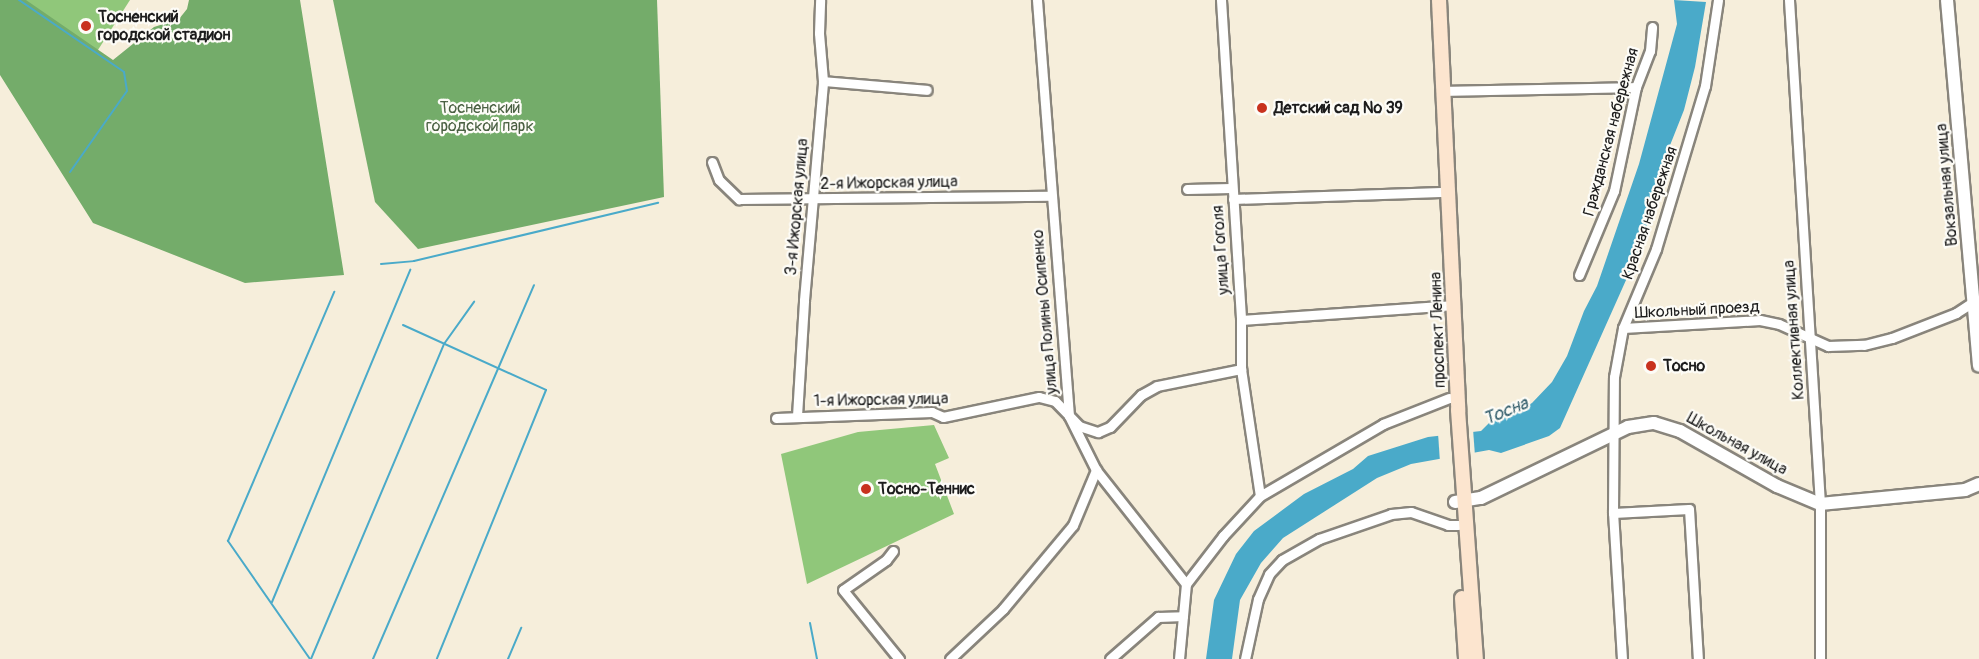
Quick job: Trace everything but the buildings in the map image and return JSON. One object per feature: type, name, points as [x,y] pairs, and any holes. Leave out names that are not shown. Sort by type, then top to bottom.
[{"type":"main road","name":"проспект Ленина","points":[[1430,0],[1445,192],[1452,406],[1476,659]]},
{"type":"main road","name":"проспект Ленина","points":[[1439,0],[1444,90],[1445,192]]},
{"type":"main road","name":"проспект Ленина","points":[[1460,501],[1458,525],[1466,659]]},
{"type":"street","name":"3-я Ижорская улица","points":[[797,416],[823,81],[819,33],[820,0]]},
{"type":"street","name":"улица Полины Осипенко","points":[[1037,0],[1050,196],[1069,416],[1096,470],[1186,584]]},
{"type":"street","name":"улица Гоголя","points":[[1221,0],[1241,320],[1241,369],[1260,496]]},
{"type":"street","name":"Красная набережная","points":[[1622,659],[1613,513],[1614,377],[1623,328],[1656,249],[1705,86],[1719,0]]},
{"type":"street","name":"Коллективная улица","points":[[1790,0],[1820,504],[1820,659]]},
{"type":"street","name":"Вокзальная улица","points":[[1947,0],[1976,302],[1979,366]]},
{"type":"street","name":"Гражданская набережная","points":[[1579,275],[1614,191],[1636,87],[1650,51],[1652,27]]},
{"type":"street","points":[[823,81],[927,90]]},
{"type":"street","points":[[1444,90],[1636,87]]},
{"type":"street","name":"2-я Ижорская улица","points":[[712,162],[719,180],[739,199],[1050,196]]},
{"type":"street","points":[[1187,189],[1232,188]]},
{"type":"street","points":[[1233,199],[1445,192]]},
{"type":"street","name":"Школьный проезд","points":[[1623,328],[1760,320],[1779,324],[1828,346],[1864,345],[1892,338],[1956,314],[1976,302]]},
{"type":"street","points":[[1241,320],[1450,305]]},
{"type":"street","name":"1-я Ижорская улица","points":[[776,418],[932,412],[944,417],[1039,397],[1055,401],[1079,426],[1098,432],[1110,427],[1141,396],[1157,386],[1241,369]]},
{"type":"street","points":[[1179,659],[1186,584],[1223,536],[1260,496],[1383,424],[1452,406]]},
{"type":"street","name":"Школьная улица","points":[[1460,501],[1481,498],[1499,491],[1614,434],[1642,423],[1666,425],[1777,486],[1820,504],[1965,490],[1979,484]]},
{"type":"street","points":[[950,659],[1004,609],[1073,525],[1096,470]]},
{"type":"street","points":[[1613,513],[1689,509],[1698,659]]},
{"type":"street","points":[[1245,659],[1258,599],[1269,574],[1282,560],[1319,539],[1391,514],[1411,512],[1448,525],[1458,525]]},
{"type":"street","points":[[893,550],[886,560],[843,590],[899,659]]},
{"type":"street","points":[[1110,659],[1158,617],[1184,616]]},
{"type":"green space","points":[[0,0],[26,0],[113,60],[154,27],[179,19],[187,9],[189,0],[300,0],[344,275],[245,283],[93,223],[0,75]]},
{"type":"green space","name":"Тосненский городской стадион","points":[[23,0],[130,0],[96,53]]},
{"type":"green space","name":"Тосненский городской парк","points":[[333,0],[657,0],[664,197],[418,249],[375,202]]},
{"type":"green space","name":"Тосно-Теннис","points":[[934,425],[949,458],[935,464],[954,514],[807,584],[781,454],[858,432]]},
{"type":"water","points":[[1674,0],[1706,2],[1695,67],[1684,110],[1661,168],[1643,242],[1560,428],[1549,436],[1501,453],[1489,450],[1411,464],[1377,478],[1283,538],[1261,563],[1240,600],[1232,659],[1206,659],[1214,600],[1236,554],[1254,531],[1304,494],[1353,469],[1368,456],[1428,437],[1481,431],[1492,420],[1508,416],[1532,403],[1552,382],[1567,356],[1584,311],[1597,286],[1639,164],[1677,24]]},
{"type":"pier","points":[[1473,429],[1475,456],[1440,462],[1438,433]]},
{"type":"waterway","points":[[19,0],[124,72],[127,91],[70,172]]},
{"type":"waterway","points":[[381,264],[414,261],[658,203]]},
{"type":"waterway","points":[[272,602],[410,270]]},
{"type":"waterway","points":[[373,659],[534,285]]},
{"type":"waterway","points":[[310,659],[228,541],[334,292]]},
{"type":"waterway","points":[[311,659],[444,344],[474,302]]},
{"type":"waterway","points":[[403,325],[546,390],[437,659]]},
{"type":"waterway","points":[[810,623],[817,659]]},
{"type":"waterway","points":[[508,659],[521,628]]},
{"type":"place","name":"Тосненский городской стадион","points":[[86,26]]},
{"type":"place","name":"Детский сад № 39","points":[[1262,108]]},
{"type":"place","name":"Тосно","points":[[1651,366]]},
{"type":"place","name":"Тосно-Теннис","points":[[866,489]]},
{"type":"water label","name":"Тосна","points":[[1506,412]]}]
